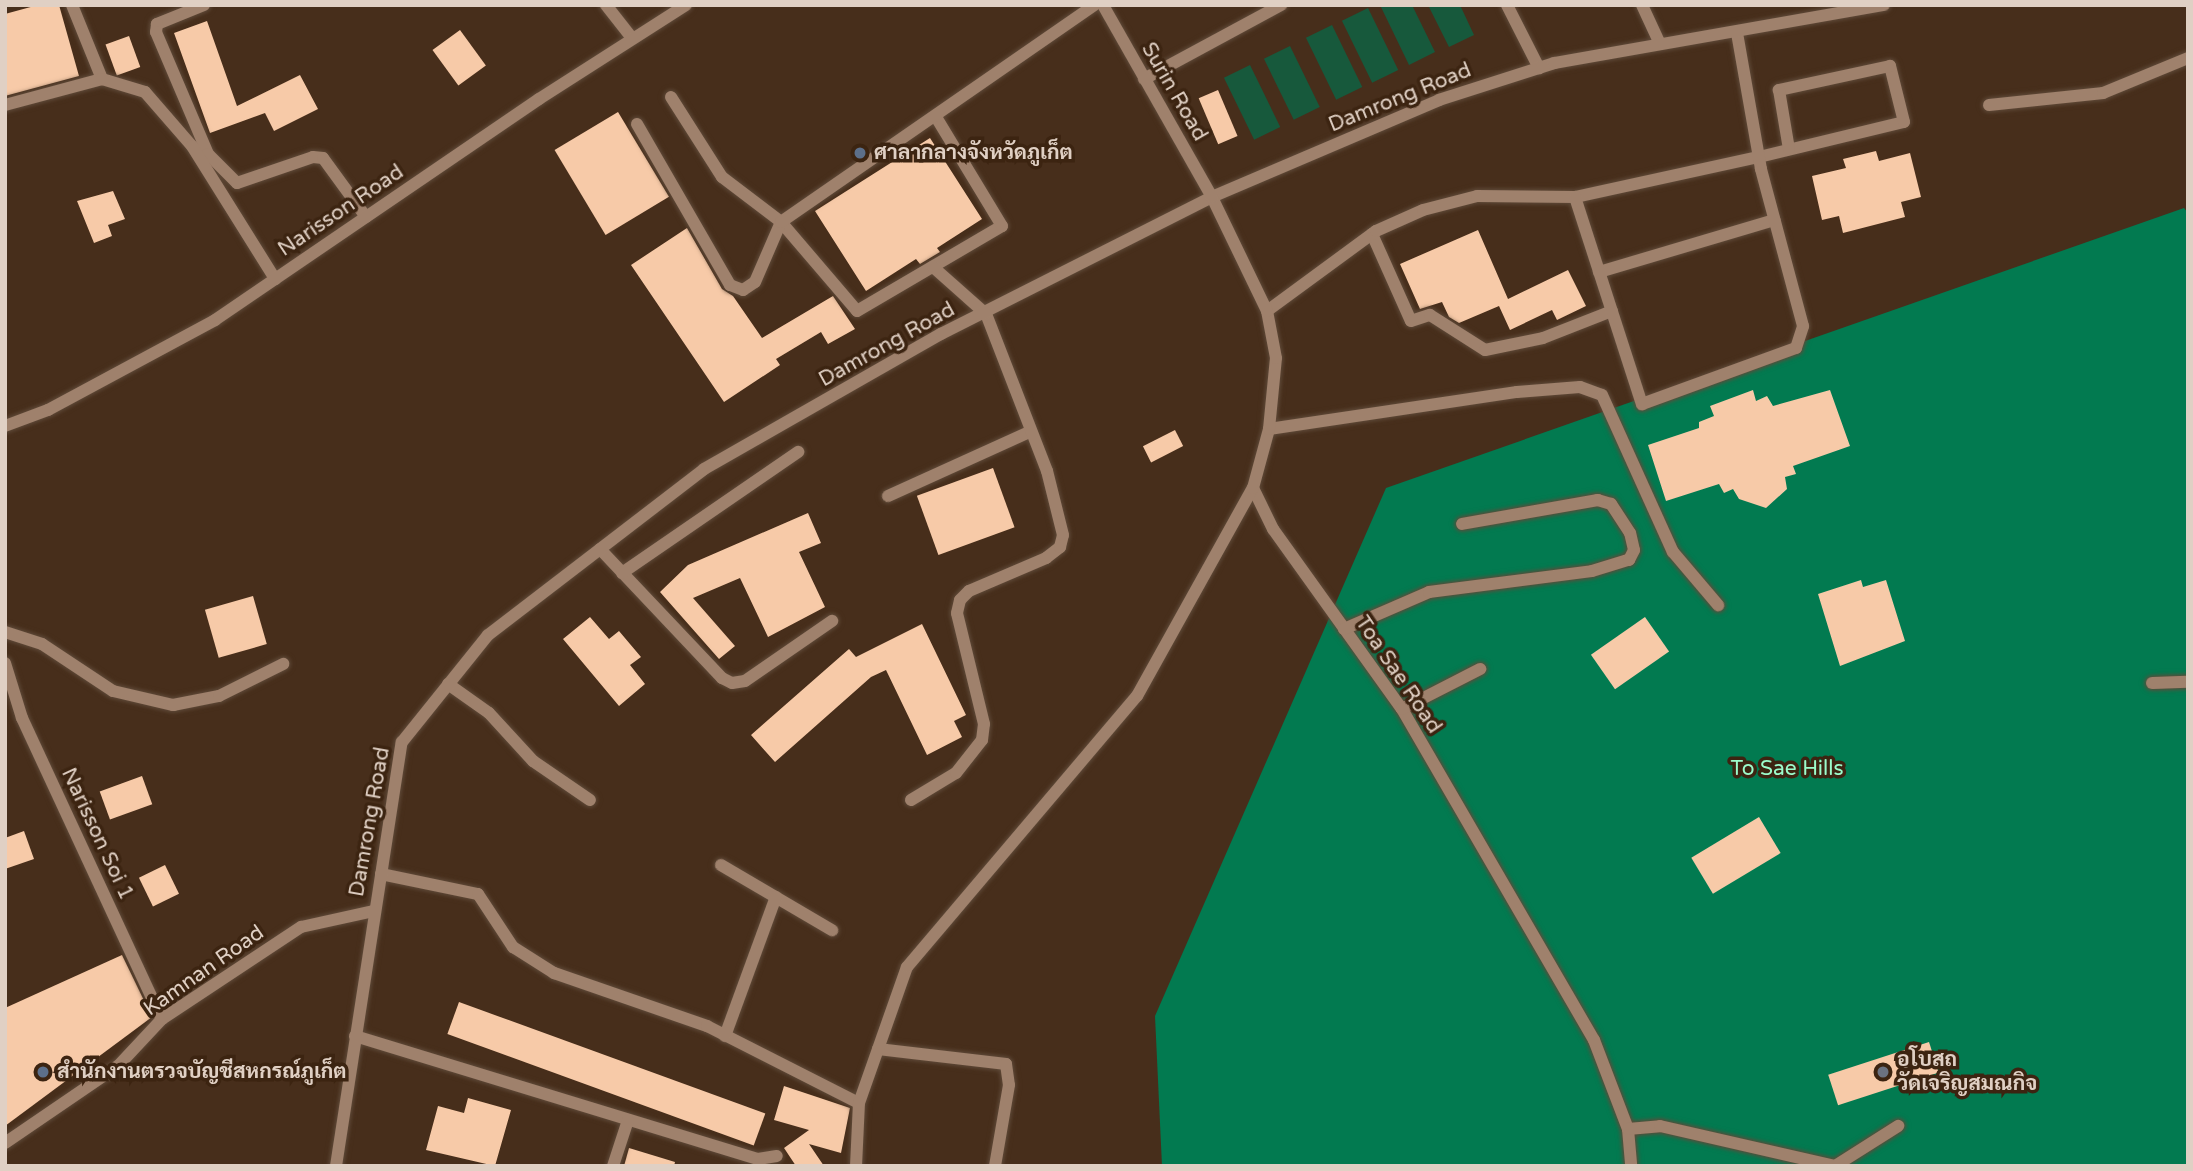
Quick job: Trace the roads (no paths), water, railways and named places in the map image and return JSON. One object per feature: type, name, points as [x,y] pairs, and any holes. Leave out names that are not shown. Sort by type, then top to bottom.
[{"type":"street","points":[[72,5],[102,79]]},
{"type":"street","points":[[204,5],[157,24],[156,32],[208,154],[237,183],[313,157],[323,158],[366,217]]},
{"type":"street","points":[[606,5],[632,38]]},
{"type":"street","name":"Narisson Road","points":[[5,426],[48,410],[203,327],[632,38],[686,5]]},
{"type":"street","points":[[636,124],[730,285],[743,290],[755,282],[781,222],[1094,5]]},
{"type":"street","name":"Surin Road","points":[[1103,5],[1212,197]]},
{"type":"street","points":[[1144,79],[1281,5]]},
{"type":"street","points":[[1507,5],[1539,68]]},
{"type":"street","points":[[1642,5],[1660,44]]},
{"type":"street","name":"Damrong Road","points":[[336,1166],[402,742],[488,635],[704,469],[941,334],[986,314],[1212,197],[1438,100],[1539,68],[1884,5]]},
{"type":"street","points":[[1574,197],[1642,404],[1796,348],[1803,326],[1759,157],[1737,33]]},
{"type":"street","points":[[1989,105],[2104,93],[2188,58]]},
{"type":"street","points":[[1267,311],[1372,234],[1423,209],[1477,196],[1574,197],[1759,157],[1904,122],[1890,66],[1779,90],[1789,149]]},
{"type":"street","points":[[5,105],[102,79],[145,92],[192,146],[275,279]]},
{"type":"street","points":[[671,97],[722,177],[781,222],[857,311],[1002,226],[936,117]]},
{"type":"street","points":[[856,1166],[859,1103],[907,967],[1137,696],[1253,488],[1269,429],[1276,358],[1267,311],[1212,197]]},
{"type":"street","points":[[1599,272],[1774,220]]},
{"type":"street","points":[[1372,234],[1411,321],[1430,315],[1486,350],[1543,338],[1612,312]]},
{"type":"street","points":[[911,800],[956,773],[982,740],[984,724],[957,613],[960,600],[1060,547],[1063,535],[1047,471],[986,314],[933,267]]},
{"type":"street","points":[[1269,429],[1517,393],[1580,387],[1602,395],[1613,411],[1673,552],[1717,605]]},
{"type":"street","points":[[888,496],[1031,431]]},
{"type":"street","points":[[622,573],[798,452]]},
{"type":"street","name":"Toa Sae Road","points":[[1253,488],[1273,529],[1402,709],[1594,1040],[1628,1129],[1631,1166]]},
{"type":"street","points":[[1344,629],[1429,592],[1592,571],[1629,560],[1634,550],[1630,533],[1611,504],[1598,500],[1462,524]]},
{"type":"street","points":[[600,549],[722,678],[732,683],[745,681],[832,621]]},
{"type":"street","points":[[5,632],[41,644],[113,691],[173,705],[229,692],[283,664]]},
{"type":"street","name":"Narisson Soi 1","points":[[6,665],[22,718],[162,1019]]},
{"type":"street","points":[[1402,709],[1480,669]]},
{"type":"street","points":[[2152,682],[2188,682]]},
{"type":"street","points":[[449,684],[489,713],[533,761],[590,800]]},
{"type":"street","points":[[720,865],[832,930]]},
{"type":"street","points":[[381,874],[478,894],[513,947],[554,973],[725,1036],[859,1103]]},
{"type":"street","points":[[725,1036],[776,897]]},
{"type":"street","name":"Kamnan Road","points":[[5,1143],[118,1066],[162,1019],[300,927],[374,911]]},
{"type":"street","points":[[355,1036],[758,1159],[777,1156]]},
{"type":"street","points":[[878,1049],[1006,1064],[1009,1085],[996,1166]]},
{"type":"street","points":[[613,1166],[628,1120]]},
{"type":"street","points":[[1628,1129],[1660,1126],[1835,1166],[1898,1126]]},
{"type":"place","name":"ศาลากลางจังหวัดภูเก็ต","points":[[860,153]]},
{"type":"place","name":"สำนักงานตรวจบัญชีสหกรณ์ภูเก็ต","points":[[43,1072]]},
{"type":"place","name":"อุโบสถ วัดเจริญสมณกิจ","points":[[1883,1072]]},
{"type":"park label","name":"To Sae Hills","points":[[1787,769]]}]
